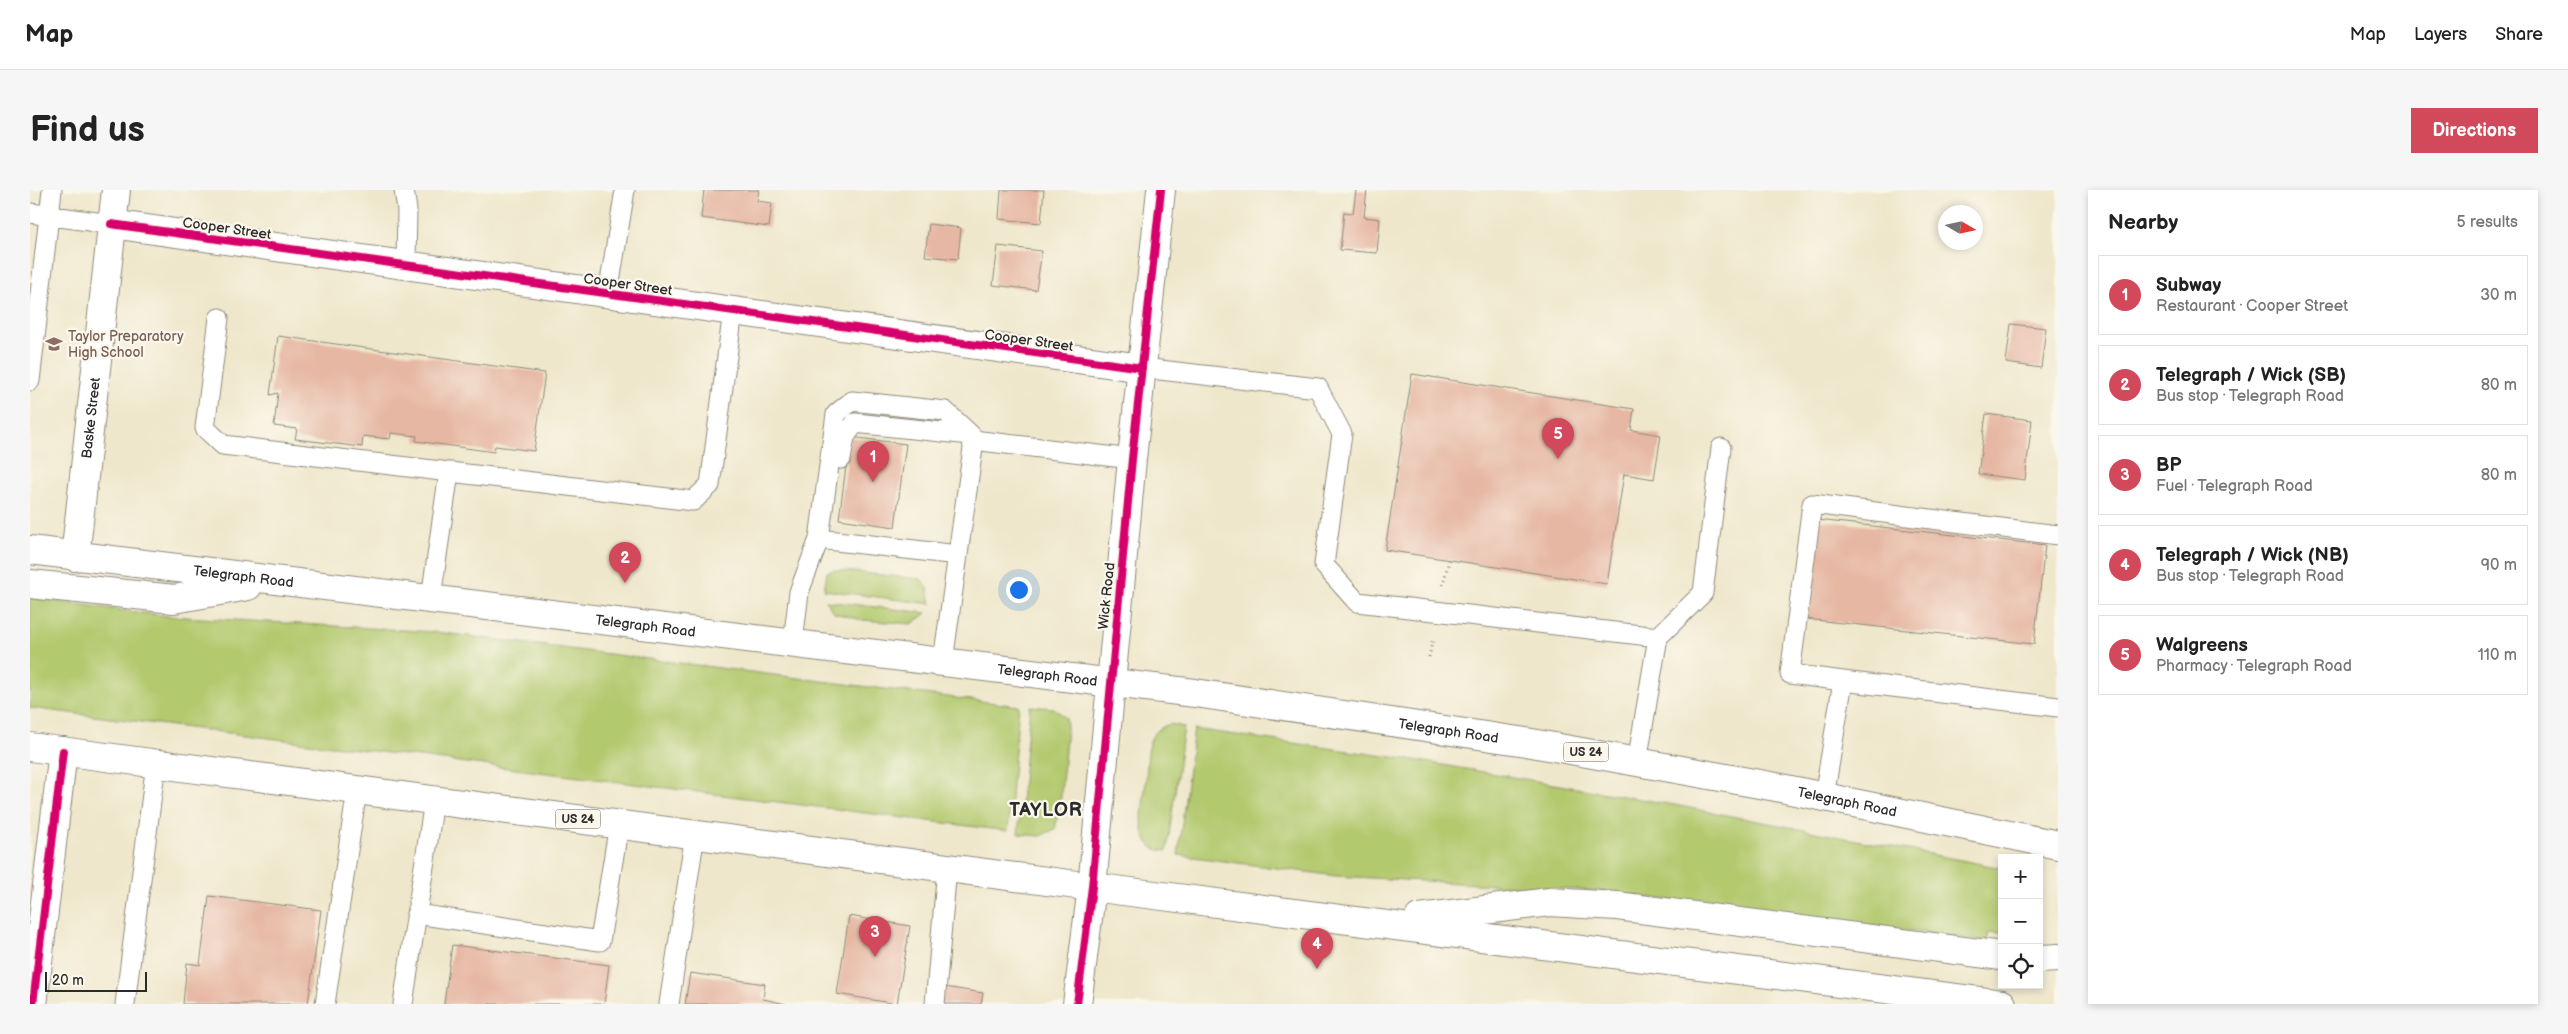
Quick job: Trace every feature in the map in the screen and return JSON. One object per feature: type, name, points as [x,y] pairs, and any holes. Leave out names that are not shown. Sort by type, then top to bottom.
[{"type":"main road","name":"Baske Street","points":[[76,557],[116,190]]},
{"type":"main road","name":"Wick Road","points":[[1077,1004],[1092,887],[1110,681],[1161,190]]},
{"type":"main road","name":"Cooper Street","points":[[111,224],[1142,368]]},
{"type":"main road","name":"Telegraph Road","points":[[30,550],[1110,681],[1526,742],[1824,797],[2058,845]]},
{"type":"main road","points":[[30,584],[174,599],[277,581]]},
{"type":"main road","name":"US 24","points":[[30,747],[1092,887],[2002,1004]]},
{"type":"main road","points":[[33,1004],[63,751]]},
{"type":"main road","points":[[1378,923],[1559,902],[1617,906],[1998,955]]},
{"type":"main road","points":[[2043,959],[2058,958]]},
{"type":"lane","points":[[30,381],[39,214],[52,190]]},
{"type":"lane","points":[[404,190],[407,210],[406,266]]},
{"type":"lane","points":[[608,294],[625,190]]},
{"type":"lane","points":[[39,214],[111,224]]},
{"type":"lane","points":[[219,318],[205,428],[223,445],[693,501],[710,485],[733,311]]},
{"type":"lane","points":[[1142,368],[1318,388],[1342,434],[1324,565],[1357,602],[1658,637]]},
{"type":"lane","points":[[793,642],[799,592],[819,535],[836,414],[852,401],[946,411],[972,438],[1132,459]]},
{"type":"lane","points":[[943,661],[972,458],[972,438]]},
{"type":"lane","points":[[1637,762],[1658,637],[1703,593],[1721,448]]},
{"type":"lane","points":[[431,598],[449,472]]},
{"type":"lane","points":[[2058,535],[1812,504],[1790,674],[2058,707]]},
{"type":"lane","points":[[819,535],[958,555]]},
{"type":"lane","points":[[1824,797],[1843,681]]},
{"type":"lane","points":[[125,1004],[156,764]]},
{"type":"lane","points":[[325,1004],[357,790]]},
{"type":"lane","points":[[403,1004],[434,801]]},
{"type":"lane","points":[[416,914],[600,941],[619,824]]},
{"type":"lane","points":[[668,1004],[695,834]]},
{"type":"lane","points":[[935,1004],[947,868]]},
{"type":"green space","points":[[835,570],[921,579],[928,588],[931,604],[824,590],[827,572]]},
{"type":"green space","points":[[30,598],[167,616],[436,632],[1019,706],[1008,831],[30,708]]},
{"type":"green space","points":[[826,601],[927,613],[912,624],[862,620],[834,613]]},
{"type":"green space","points":[[1030,706],[1054,708],[1066,718],[1067,728],[1060,806],[1055,829],[1040,836],[1018,834]]},
{"type":"green space","points":[[1170,724],[1184,727],[1167,851],[1156,849],[1148,843],[1144,835],[1142,813],[1150,741],[1158,730]]},
{"type":"green space","points":[[1194,729],[1420,761],[1669,804],[1998,867],[1998,933],[1989,933],[1987,941],[1598,891],[1336,876],[1178,855]]},
{"type":"building","points":[[704,190],[759,190],[757,201],[772,203],[769,227],[701,218]]},
{"type":"building","points":[[1001,190],[1044,190],[1041,223],[999,219]]},
{"type":"building","points":[[1356,190],[1367,190],[1364,217],[1380,219],[1377,253],[1340,250],[1344,212],[1353,213]]},
{"type":"building","points":[[929,224],[961,228],[958,259],[925,256]]},
{"type":"building","points":[[998,246],[1042,251],[1036,290],[993,285]]},
{"type":"building","points":[[2011,324],[2046,328],[2041,368],[2006,363]]},
{"type":"building","points":[[278,336],[545,373],[534,451],[495,446],[494,452],[416,441],[417,436],[391,433],[390,439],[363,436],[362,447],[295,439],[297,429],[274,426],[278,393],[270,395]]},
{"type":"building","points":[[1412,374],[1634,409],[1631,430],[1661,435],[1654,479],[1624,474],[1607,584],[1385,550]]},
{"type":"building","points":[[1986,414],[2032,420],[2025,480],[1978,474]]},
{"type":"building","points":[[850,437],[906,444],[895,527],[839,519]]},
{"type":"building","points":[[1817,520],[2045,545],[2034,644],[1806,619]]},
{"type":"building","points":[[209,896],[321,910],[308,1004],[183,1004],[187,963],[200,965]]},
{"type":"building","points":[[849,916],[910,926],[897,1004],[837,994]]},
{"type":"building","points":[[452,945],[609,965],[604,1004],[444,1004]]},
{"type":"building","points":[[690,973],[765,984],[763,999],[786,1004],[685,1004]]},
{"type":"building","points":[[944,987],[983,993],[981,1004],[941,1004]]},
{"type":"cycle path","points":[[1077,1004],[1092,887],[1132,459],[1161,190]]},
{"type":"cycle path","points":[[111,224],[1142,368]]},
{"type":"cycle path","points":[[33,1004],[63,751]]},
{"type":"place","name":"Taylor Preparatory High School","points":[[54,344]]},
{"type":"place","name":"Walgreens","points":[[1558,459]]},
{"type":"place","name":"Subway","points":[[873,482]]},
{"type":"place","name":"Telegraph / Wick (SB)","points":[[625,583]]},
{"type":"place","name":"BP","points":[[875,957]]},
{"type":"place","name":"Telegraph / Wick (NB)","points":[[1317,969]]},
{"type":"district","name":"TAYLOR","points":[[1046,809]]}]
